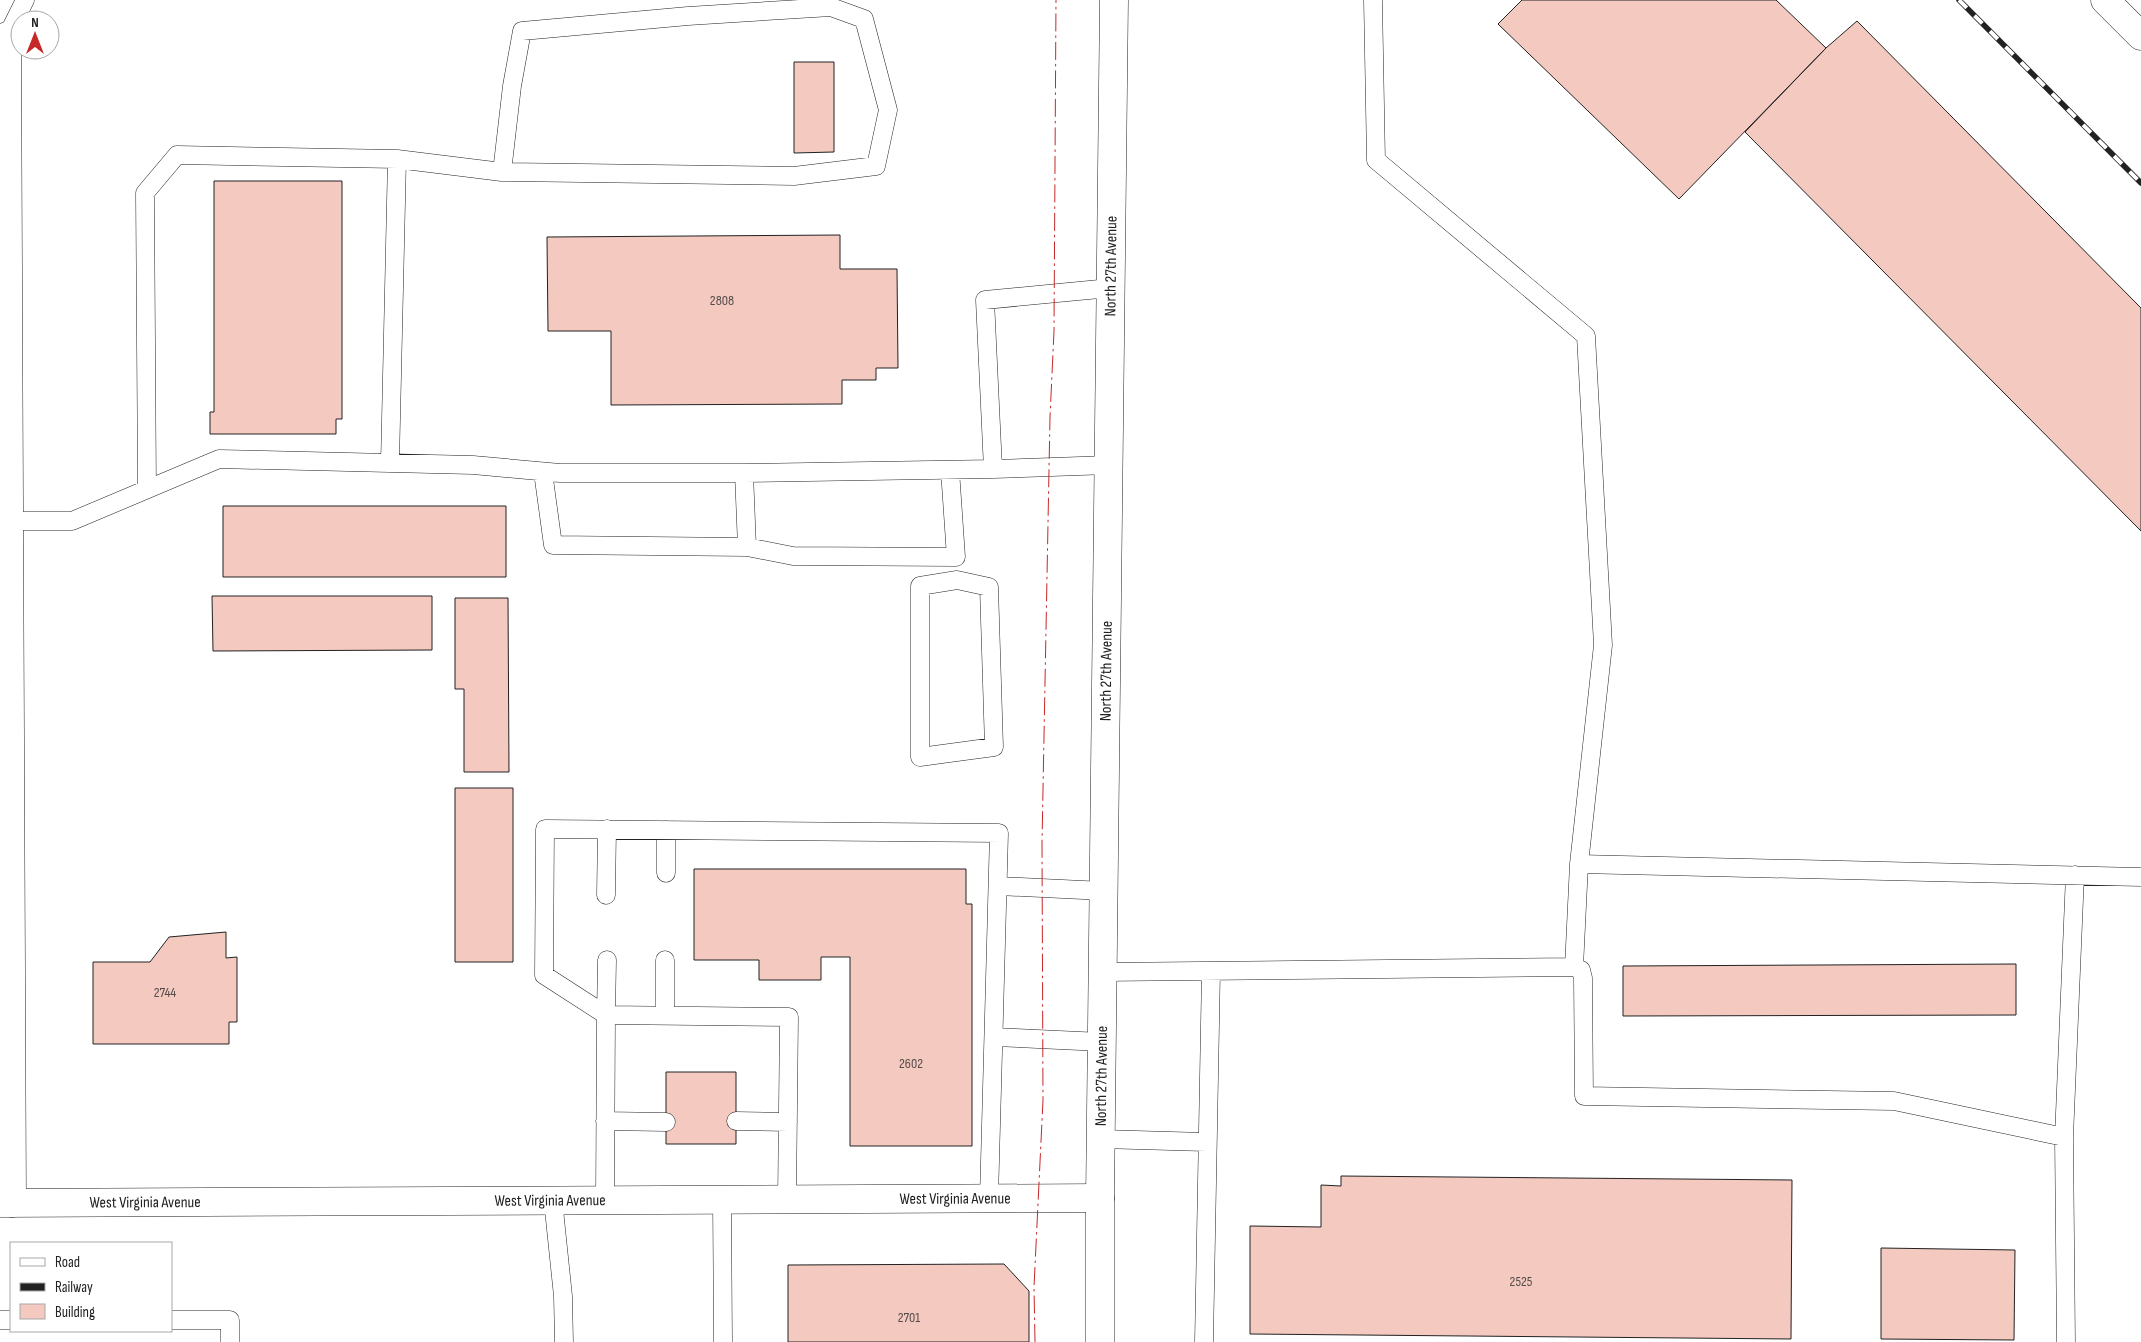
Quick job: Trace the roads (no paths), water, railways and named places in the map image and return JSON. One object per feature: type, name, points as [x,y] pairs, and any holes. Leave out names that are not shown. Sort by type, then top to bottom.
[{"type":"street","name":"North 27th Avenue","points":[[1100,1342],[1102,972],[1114,0]]},
{"type":"street","points":[[2105,0],[2141,36]]},
{"type":"street","points":[[4,29],[4,493],[9,521],[6,1203]]},
{"type":"street","name":"West Virginia Avenue","points":[[6,1203],[1100,1198]]},
{"type":"lane","points":[[4,29],[25,0]]},
{"type":"lane","points":[[1373,0],[1376,160],[1586,336],[1603,645],[1579,864],[1574,967]]},
{"type":"lane","points":[[147,489],[145,193],[177,155],[397,159],[502,172],[794,176],[876,166],[888,110],[864,19],[831,7],[688,16],[522,31],[512,86],[502,172]]},
{"type":"lane","points":[[390,464],[397,159]]},
{"type":"lane","points":[[993,469],[985,300],[1110,288]]},
{"type":"lane","points":[[9,521],[72,521],[219,459],[473,465],[543,472],[744,473],[950,470],[1109,465]]},
{"type":"lane","points":[[950,470],[957,580]]},
{"type":"lane","points":[[543,472],[553,545],[747,547],[793,556],[956,557]]},
{"type":"lane","points":[[744,473],[747,547]]},
{"type":"lane","points":[[957,580],[989,587],[994,747],[920,757],[920,586],[957,580]]},
{"type":"lane","points":[[787,1199],[789,1017],[606,1015],[544,975],[546,830],[1000,833],[989,1198]]},
{"type":"lane","points":[[606,895],[607,830]]},
{"type":"lane","points":[[666,830],[666,873]]},
{"type":"lane","points":[[1579,864],[2141,877]]},
{"type":"lane","points":[[2066,1342],[2064,1137],[2075,875]]},
{"type":"lane","points":[[998,886],[1104,891]]},
{"type":"lane","points":[[605,1200],[607,960]]},
{"type":"lane","points":[[665,960],[665,1016]]},
{"type":"lane","points":[[1102,972],[1574,967],[1581,970],[1583,978],[1584,1096],[1894,1101],[2064,1137]]},
{"type":"lane","points":[[1204,1342],[1206,1142],[1211,971]]},
{"type":"lane","points":[[994,1037],[1102,1042]]},
{"type":"lane","points":[[605,1120],[666,1122]]},
{"type":"lane","points":[[736,1121],[788,1122]]},
{"type":"lane","points":[[1101,1139],[1206,1142]]},
{"type":"lane","points":[[722,1199],[723,1342]]},
{"type":"lane","points":[[553,1200],[563,1296],[564,1342]]},
{"type":"lane","points":[[172,1320],[230,1320],[230,1342]]},
{"type":"railway","points":[[1959,0],[2141,183]]}]
